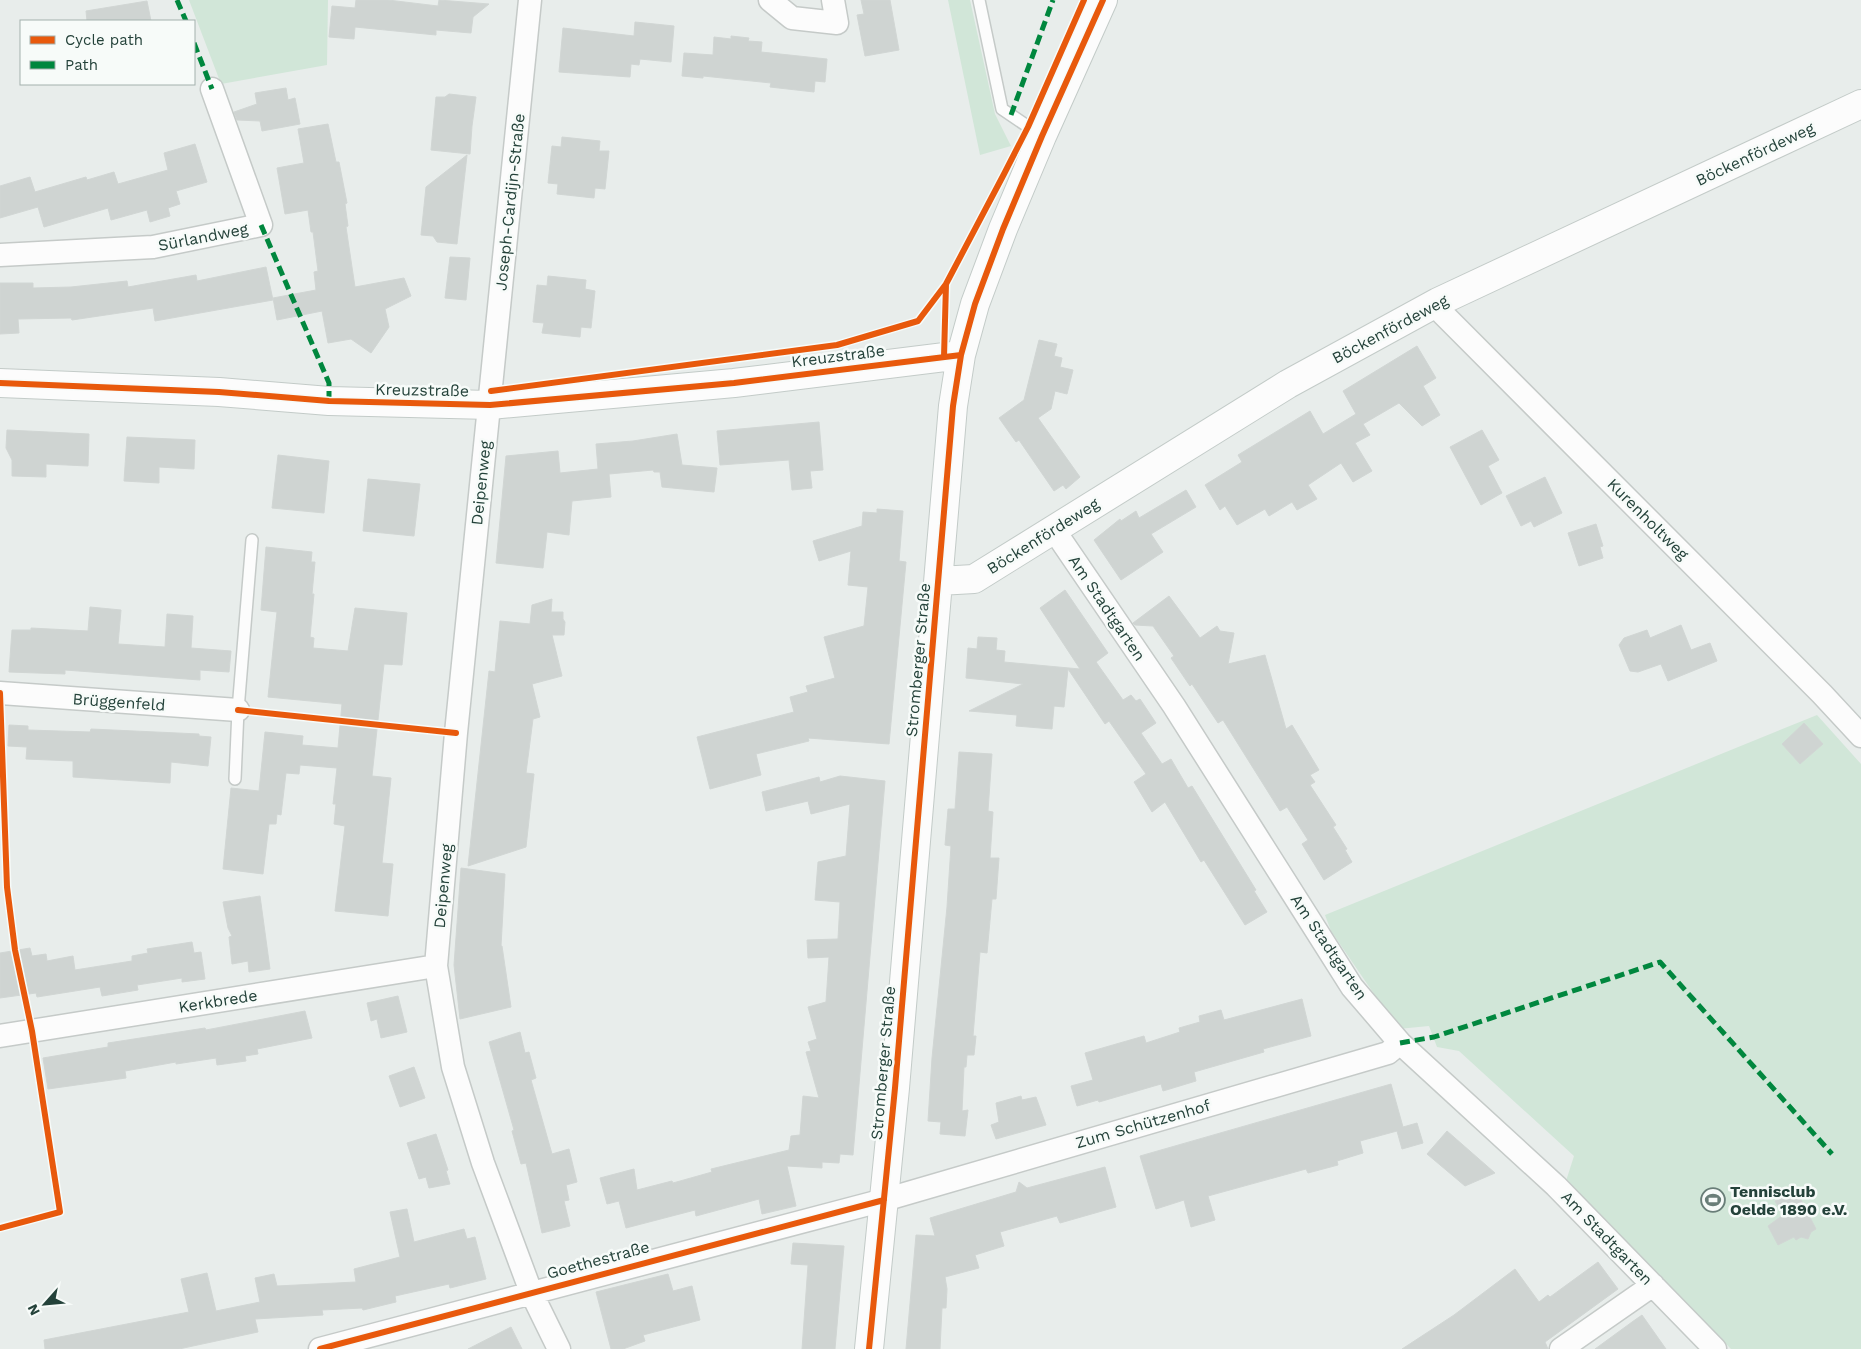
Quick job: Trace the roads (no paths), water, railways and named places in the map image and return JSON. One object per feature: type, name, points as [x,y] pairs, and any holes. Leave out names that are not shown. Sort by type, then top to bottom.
[{"type":"street","name":"Joseph-Cardijn-Straße","points":[[490,405],[530,0]]},
{"type":"street","points":[[772,0],[792,18],[836,23],[833,0]]},
{"type":"street","name":"Stromberger Straße","points":[[869,1349],[884,1200],[953,406],[961,355],[975,304],[1003,229],[1103,0]]},
{"type":"street","name":"Sürlandweg","points":[[0,255],[153,247],[261,225],[212,89]]},
{"type":"street","name":"Böckenfördeweg","points":[[939,581],[974,579],[1288,384],[1438,302],[1861,104]]},
{"type":"street","name":"Kurenholtweg","points":[[1438,302],[1443,314],[1822,694],[1861,736]]},
{"type":"street","name":"Kreuzstraße","points":[[0,383],[219,392],[329,401],[490,405],[734,383],[961,355]]},
{"type":"street","name":"Deipenweg","points":[[490,405],[456,733],[436,966],[454,1067],[483,1163],[532,1292],[559,1349]]},
{"type":"street","name":"Am Stadtgarten","points":[[1054,530],[1174,706],[1352,987],[1400,1044],[1556,1186],[1715,1349]]},
{"type":"street","name":"Brüggenfeld","points":[[0,693],[238,710]]},
{"type":"street","name":"Kerkbrede","points":[[0,1036],[436,966]]},
{"type":"street","name":"Zum Schützenhof","points":[[884,1200],[1388,1053],[1400,1044]]},
{"type":"street","name":"Goethestraße","points":[[320,1349],[884,1200]]},
{"type":"street","points":[[1561,1349],[1652,1285]]},
{"type":"lane","points":[[979,0],[1002,109],[1042,136]]},
{"type":"lane","points":[[235,779],[238,710],[252,540]]},
{"type":"place","name":"Tennisclub Oelde 1890 e.V.","points":[[1713,1200]]}]
